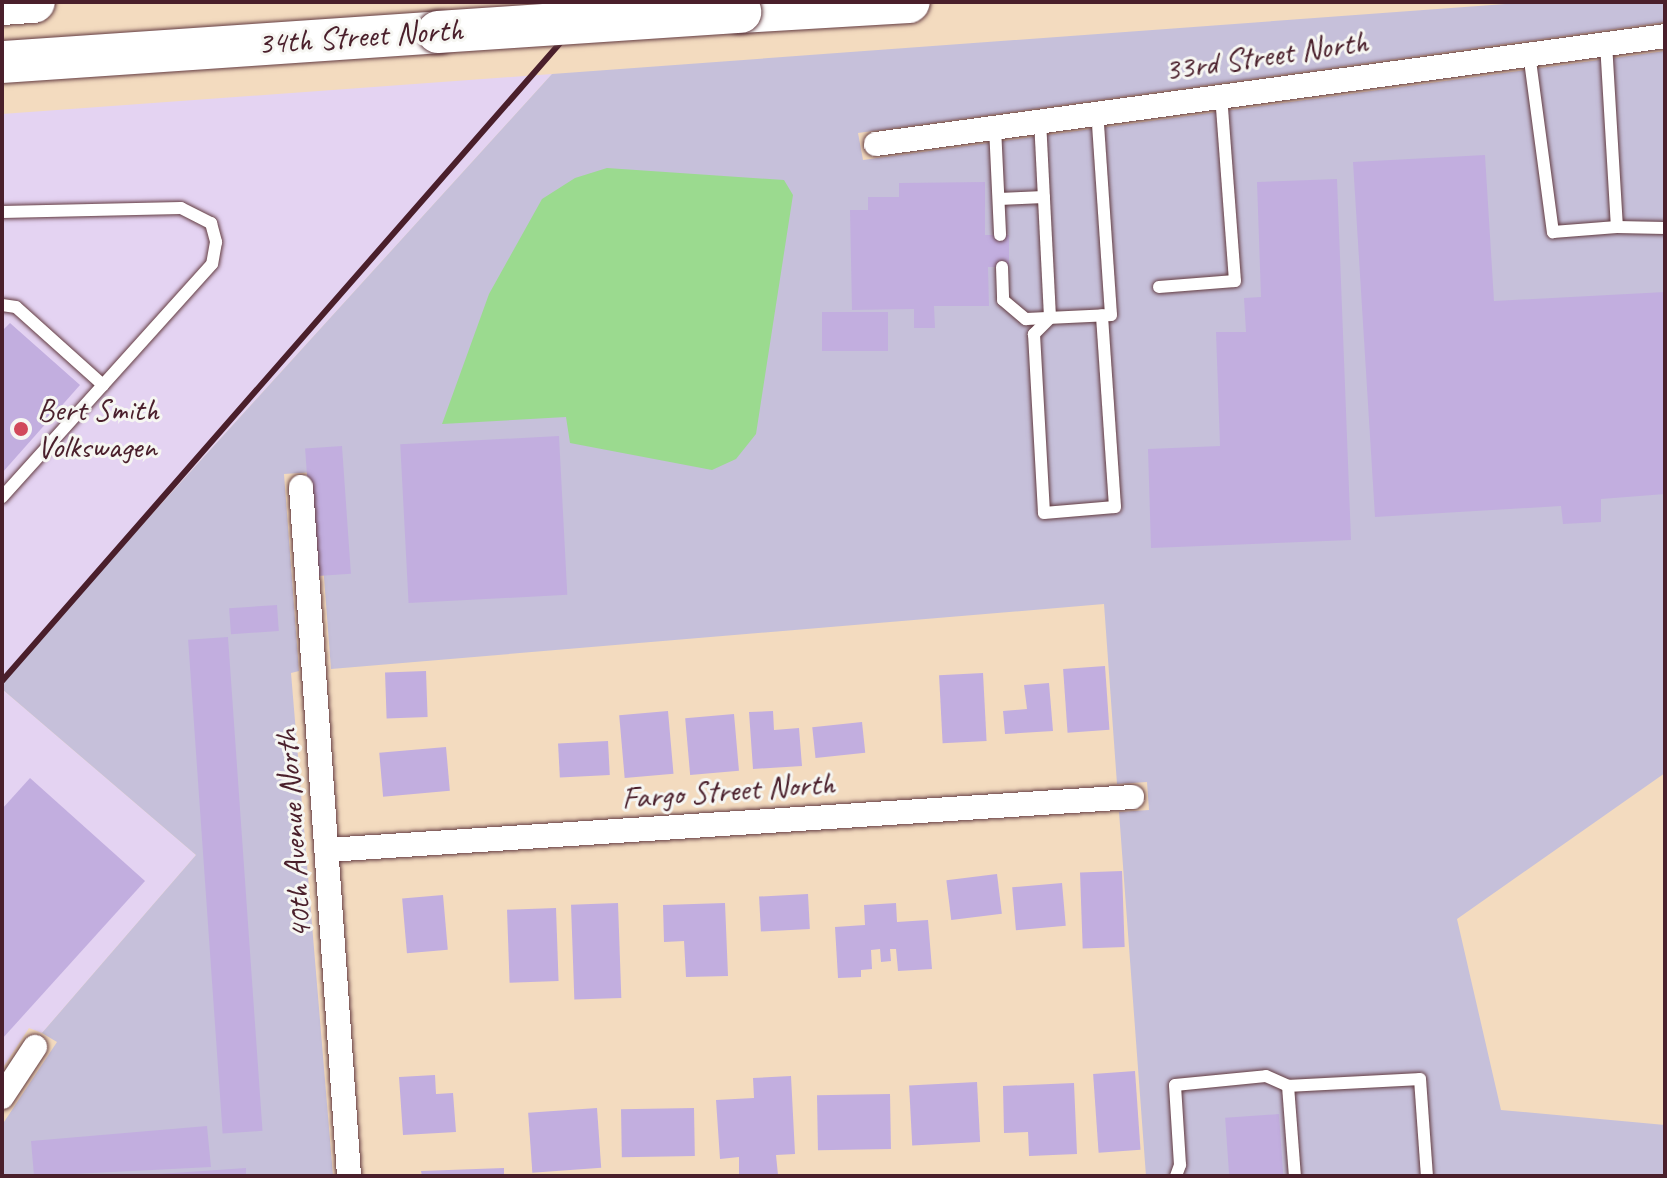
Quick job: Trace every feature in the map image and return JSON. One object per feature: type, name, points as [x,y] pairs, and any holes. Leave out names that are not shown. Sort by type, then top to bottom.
[{"type":"highway","points":[[2,4],[34,2]]},
{"type":"highway","name":"34th Street North","points":[[2,62],[909,2]]},
{"type":"street","name":"33rd Street North","points":[[876,144],[1221,94],[1665,36]]},
{"type":"street","name":"40th Avenue North","points":[[301,487],[349,1176]]},
{"type":"street","name":"Fargo Street North","points":[[328,850],[1132,797]]},
{"type":"street","points":[[2,1097],[35,1047]]},
{"type":"lane","points":[[1606,43],[1617,227]]},
{"type":"lane","points":[[1529,53],[1553,232],[1617,227],[1665,228]]},
{"type":"lane","points":[[1159,287],[1235,281],[1221,94]]},
{"type":"lane","points":[[1002,267],[1003,300],[1026,319],[1111,315],[1097,112]]},
{"type":"lane","points":[[1040,120],[1050,318],[1034,334],[1044,513],[1115,507],[1102,315]]},
{"type":"lane","points":[[995,127],[1000,235]]},
{"type":"lane","points":[[999,199],[1044,197]]},
{"type":"lane","points":[[2,212],[181,208],[211,223],[216,242],[212,264],[2,497]]},
{"type":"lane","points":[[2,305],[16,307],[103,385]]},
{"type":"lane","points":[[1176,1176],[1175,1085],[1266,1076],[1288,1086],[1420,1079],[1427,1176]]},
{"type":"lane","points":[[1288,1086],[1295,1176]]},
{"type":"shaded area","points":[[1534,2],[1665,2],[1665,22],[858,133],[863,160],[1665,51],[1665,773],[1457,919],[1501,1110],[1665,1125],[1665,1176],[1146,1176],[1119,812],[1149,810],[1147,782],[1117,784],[1104,604],[331,669],[316,472],[284,474],[299,671],[291,673],[333,1176],[2,1176],[2,1125],[57,1042],[42,1033],[196,855],[2,689],[2,679],[552,74]]},
{"type":"shaded area","points":[[552,74],[2,679],[2,114]]},
{"type":"shaded area","points":[[2,689],[196,855],[42,1033],[29,1028],[2,1069]]},
{"type":"green space","points":[[607,168],[784,180],[793,195],[756,434],[736,459],[712,470],[570,443],[566,417],[442,424],[489,294],[542,199],[575,178]]},
{"type":"building","points":[[1485,155],[1494,301],[1665,292],[1665,494],[1601,499],[1601,522],[1563,524],[1561,506],[1375,517],[1353,162]]},
{"type":"building","points":[[1337,179],[1351,540],[1151,548],[1148,449],[1220,446],[1216,332],[1246,332],[1244,298],[1261,297],[1257,182]]},
{"type":"building","points":[[985,182],[985,235],[1009,235],[1009,267],[988,267],[989,306],[934,306],[935,328],[914,328],[914,309],[852,310],[850,210],[868,210],[868,197],[899,197],[899,183]]},
{"type":"building","points":[[822,312],[888,312],[888,351],[822,351]]},
{"type":"building","name":"Bert Smith Volkswagen","points":[[10,323],[80,385],[2,473],[2,331]]},
{"type":"building","points":[[559,436],[567,595],[409,603],[400,444]]},
{"type":"building","points":[[342,446],[351,574],[314,576],[305,449]]},
{"type":"building","points":[[277,605],[279,631],[231,634],[229,608]]},
{"type":"building","points":[[228,637],[263,1131],[223,1134],[188,640]]},
{"type":"building","points":[[1105,666],[1109,730],[1068,733],[1063,669]]},
{"type":"building","points":[[426,671],[428,717],[387,718],[385,672]]},
{"type":"building","points":[[983,673],[987,741],[943,743],[939,675]]},
{"type":"building","points":[[1049,683],[1053,731],[1005,734],[1003,711],[1027,709],[1024,685]]},
{"type":"building","points":[[668,711],[673,774],[625,778],[619,715]]},
{"type":"building","points":[[773,711],[774,730],[799,728],[802,766],[753,769],[749,712]]},
{"type":"building","points":[[734,714],[739,771],[690,775],[685,718]]},
{"type":"building","points":[[862,722],[865,753],[816,758],[812,727]]},
{"type":"building","points":[[608,741],[610,775],[560,778],[558,744]]},
{"type":"building","points":[[446,747],[450,791],[383,797],[379,753]]},
{"type":"building","points":[[30,778],[145,881],[2,1039],[2,809]]},
{"type":"building","points":[[1122,871],[1125,947],[1083,948],[1080,872]]},
{"type":"building","points":[[997,874],[1002,914],[951,920],[946,880]]},
{"type":"building","points":[[1062,883],[1066,926],[1016,930],[1012,887]]},
{"type":"building","points":[[808,894],[810,929],[761,932],[759,897]]},
{"type":"building","points":[[443,895],[448,950],[407,953],[402,899]]},
{"type":"building","points":[[618,903],[621,998],[574,1000],[571,905]]},
{"type":"building","points":[[725,903],[728,976],[686,977],[684,941],[664,942],[663,905]]},
{"type":"building","points":[[896,903],[897,922],[928,920],[932,969],[898,971],[896,949],[890,949],[891,961],[881,962],[880,949],[871,950],[872,969],[861,970],[861,977],[838,978],[835,927],[865,925],[864,905]]},
{"type":"building","points":[[556,908],[559,981],[510,983],[507,910]]},
{"type":"building","points":[[1135,1071],[1141,1150],[1099,1153],[1093,1074]]},
{"type":"building","points":[[435,1075],[436,1094],[453,1093],[456,1132],[403,1135],[399,1077]]},
{"type":"building","points":[[791,1076],[795,1154],[776,1155],[778,1175],[739,1176],[739,1157],[720,1159],[716,1100],[754,1098],[753,1078]]},
{"type":"building","points":[[977,1082],[980,1142],[912,1145],[909,1086]]},
{"type":"building","points":[[1074,1083],[1077,1154],[1029,1156],[1028,1132],[1004,1133],[1003,1086]]},
{"type":"building","points":[[890,1094],[891,1149],[818,1150],[817,1095]]},
{"type":"building","points":[[597,1108],[601,1168],[532,1173],[528,1113]]},
{"type":"building","points":[[694,1108],[695,1156],[622,1157],[621,1109]]},
{"type":"building","points":[[1279,1114],[1283,1176],[1229,1176],[1225,1118]]},
{"type":"building","points":[[207,1126],[211,1167],[34,1176],[31,1141]]},
{"type":"building","points":[[246,1168],[246,1176],[159,1176],[159,1174]]},
{"type":"building","points":[[504,1168],[504,1176],[422,1176],[421,1171]]},
{"type":"railway","points":[[2,681],[596,2]]},
{"type":"place","name":"Bert Smith Volkswagen","points":[[21,429]]}]
